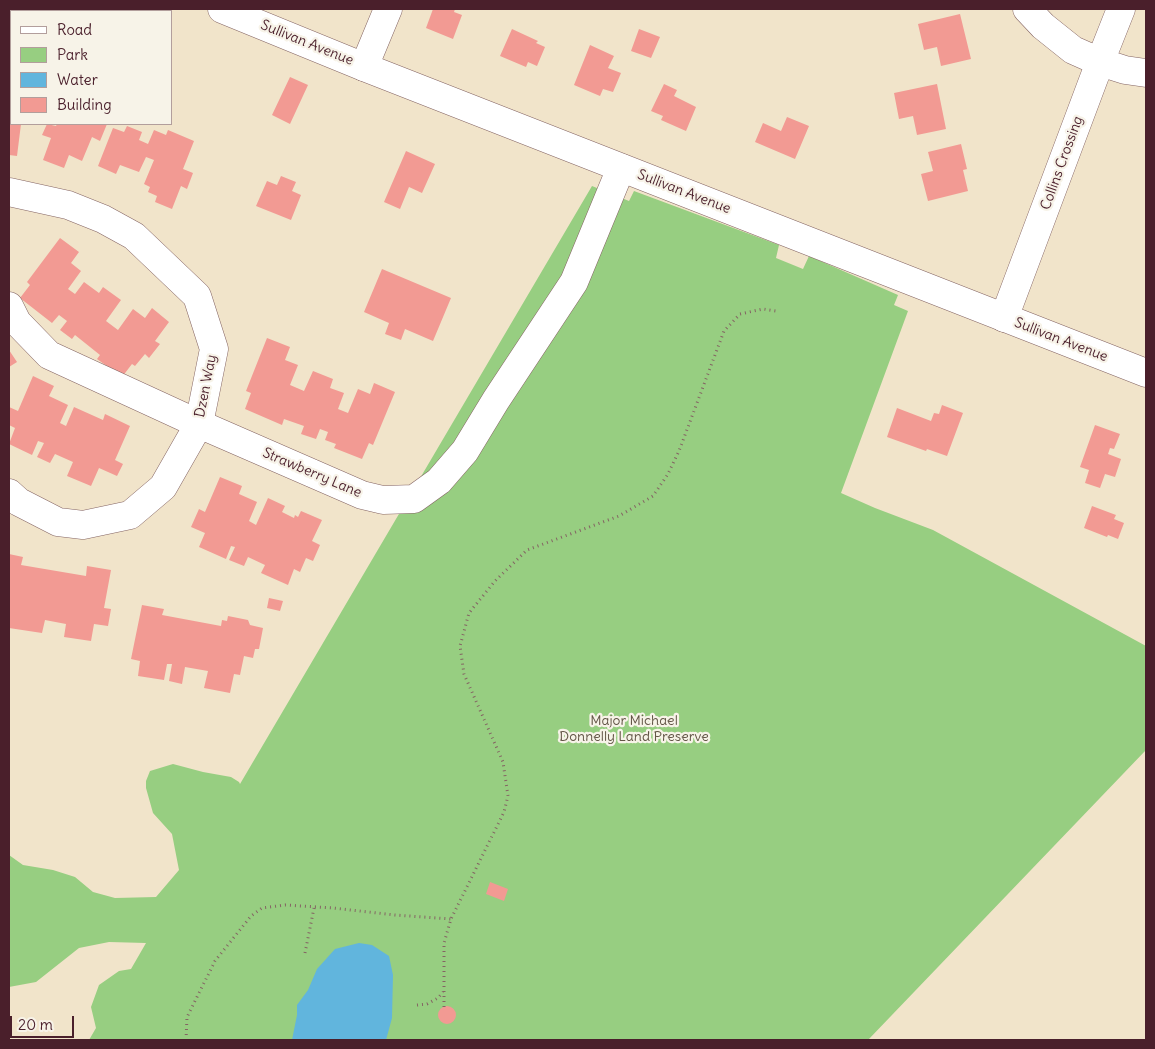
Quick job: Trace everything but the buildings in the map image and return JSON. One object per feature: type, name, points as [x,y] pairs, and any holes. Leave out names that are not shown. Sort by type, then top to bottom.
[{"type":"street","name":"Sullivan Avenue","points":[[222,9],[621,168],[1146,373]]},
{"type":"street","points":[[364,66],[388,9]]},
{"type":"street","points":[[1027,9],[1056,38],[1073,50],[1100,62],[1125,70],[1146,73]]},
{"type":"street","name":"Collins Crossing","points":[[1004,318],[1121,9]]},
{"type":"street","name":"Strawberry Lane","points":[[9,306],[17,322],[49,355],[199,424],[362,495],[384,500],[414,499],[439,481],[465,451],[496,400],[574,282],[621,168]]},
{"type":"street","name":"Dzen Way","points":[[9,192],[68,205],[103,219],[134,236],[197,296],[214,349],[199,424],[162,487],[130,515],[83,525],[58,522],[19,502],[9,493]]},
{"type":"path","points":[[444,1007],[444,942],[451,919],[504,812],[508,796],[503,762],[464,674],[460,646],[468,613],[494,581],[526,550],[619,516],[653,496],[668,474],[679,452],[724,330],[740,314],[762,309],[776,311]]},
{"type":"path","points":[[186,1040],[186,1017],[215,961],[257,910],[285,905],[333,908],[395,916],[451,919]]},
{"type":"path","points":[[305,953],[314,908]]},
{"type":"path","points":[[417,1004],[427,1004],[444,992]]},
{"type":"green space","name":"Major Michael Donnelly Land Preserve","points":[[592,186],[629,201],[634,191],[779,245],[776,258],[803,269],[809,256],[898,295],[894,305],[908,311],[841,493],[933,530],[1146,646],[1146,750],[868,1040],[89,1040],[96,1028],[91,1007],[99,985],[119,971],[131,969],[146,943],[109,942],[79,948],[36,982],[9,987],[9,855],[23,865],[53,870],[75,877],[93,892],[115,898],[156,897],[179,870],[172,834],[153,813],[146,788],[146,781],[150,771],[173,764],[231,777],[240,784]]},
{"type":"water","points":[[359,943],[372,945],[389,956],[393,975],[392,1018],[386,1040],[292,1040],[297,1005],[308,990],[317,969],[335,949]]}]
